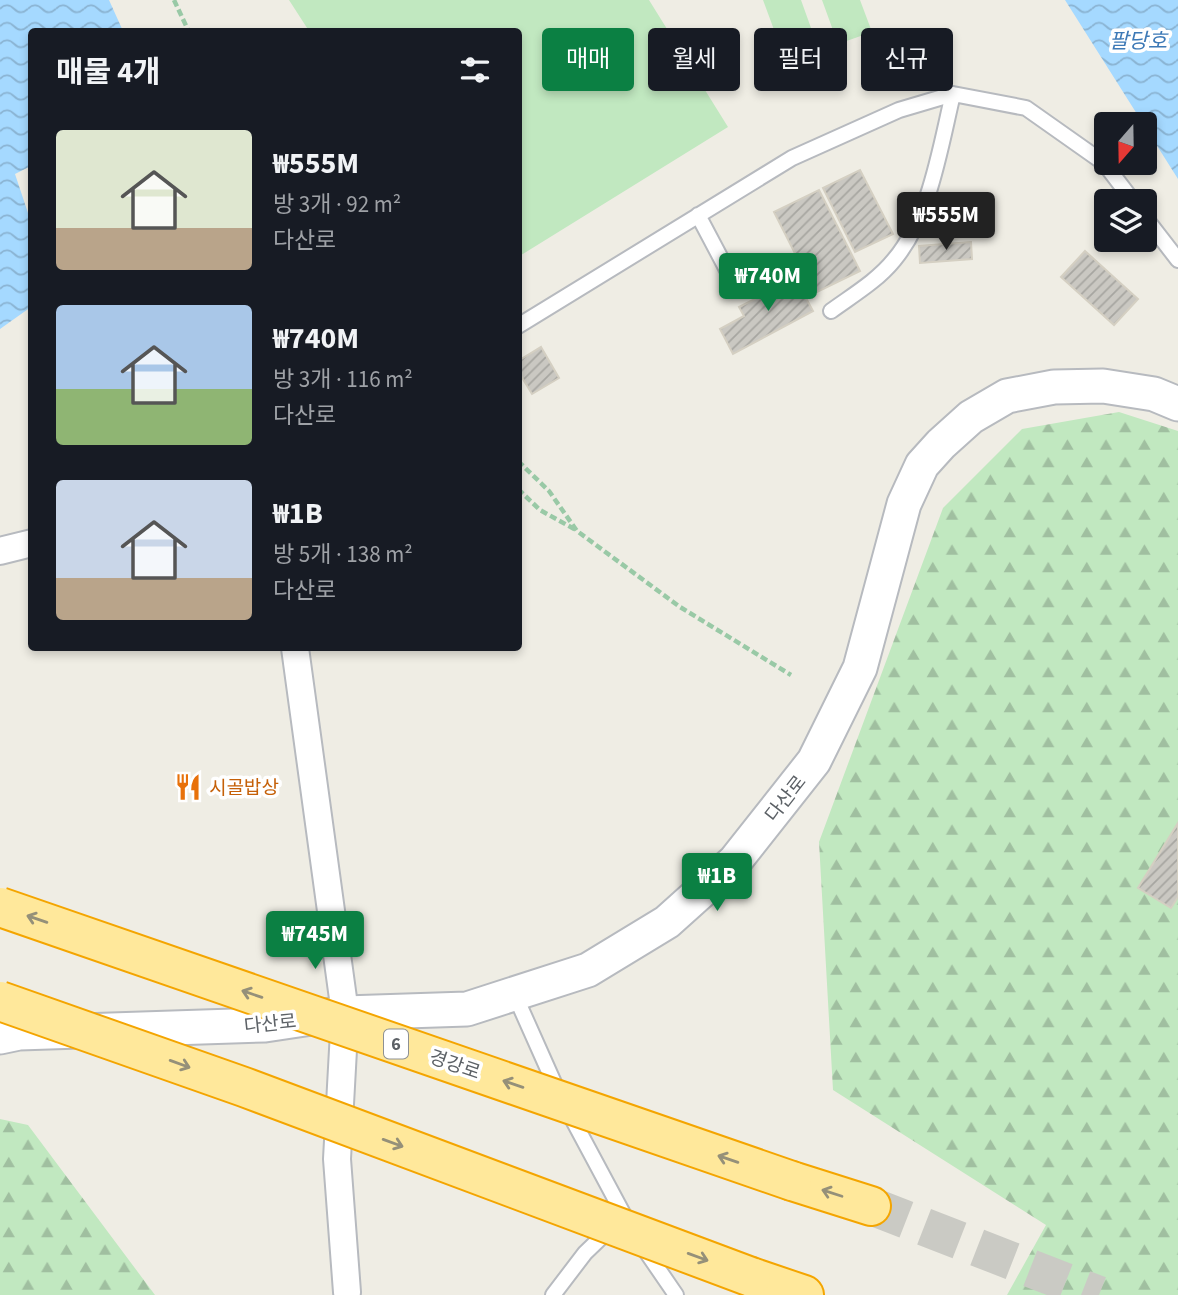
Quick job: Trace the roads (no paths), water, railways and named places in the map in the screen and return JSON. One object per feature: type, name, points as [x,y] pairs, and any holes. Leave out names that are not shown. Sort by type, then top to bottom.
[{"type":"highway","name":"경강로","points":[[0,907],[871,1206]]},
{"type":"highway","points":[[0,1001],[244,1087],[804,1295]]},
{"type":"street","name":"다산로","points":[[0,1037],[19,1034],[265,1025],[345,1013],[467,1009],[587,970],[667,922],[735,861],[814,761],[860,667],[904,504],[922,465],[941,443],[971,417],[1007,396],[1054,387],[1103,386],[1154,394],[1178,404]]},
{"type":"street","points":[[0,551],[28,543]]},
{"type":"street","points":[[295,651],[345,1013],[337,1159],[345,1294]]},
{"type":"lane","points":[[522,324],[792,158],[899,110],[953,94],[1026,108],[1104,163],[1124,189]]},
{"type":"lane","points":[[831,311],[872,282],[895,260],[918,223],[953,94]]},
{"type":"lane","points":[[698,215],[735,285]]},
{"type":"lane","points":[[1157,233],[1178,260]]},
{"type":"lane","points":[[514,993],[559,1094],[624,1216],[676,1295]]},
{"type":"lane","points":[[553,1295],[585,1253],[624,1216]]},
{"type":"water","points":[[0,0],[109,0],[122,28],[28,28],[28,168],[15,174],[28,213],[28,309],[0,329]]},
{"type":"water","name":"팔당호","points":[[1065,0],[1178,0],[1178,179],[1157,146],[1157,112],[1136,112]]},
{"type":"tunnel","points":[[871,1206],[1099,1295]]},
{"type":"place","name":"시골밥상","points":[[188,787]]}]
